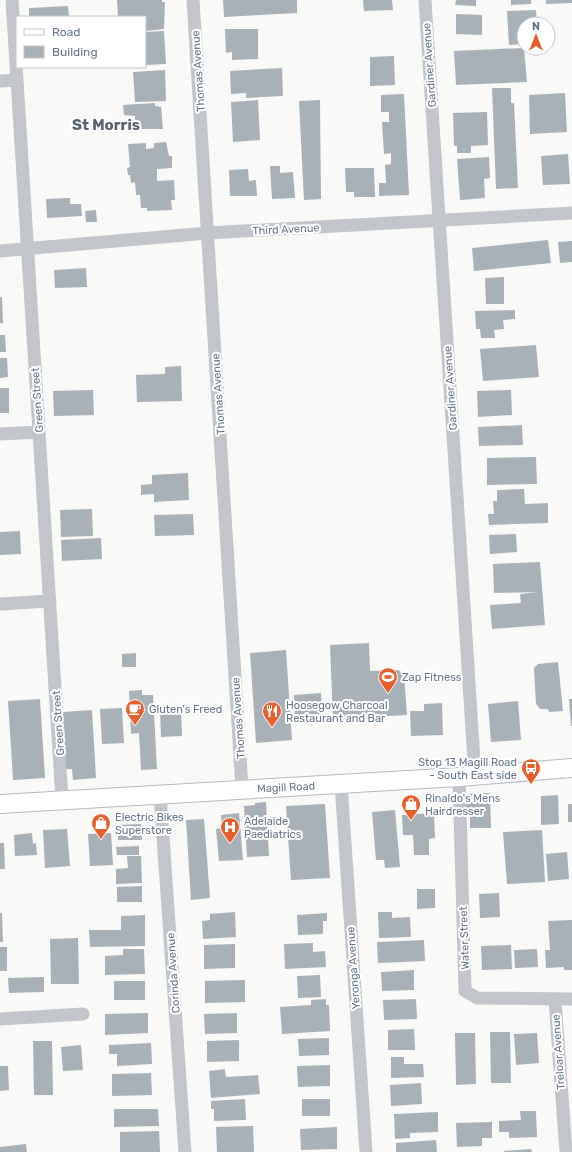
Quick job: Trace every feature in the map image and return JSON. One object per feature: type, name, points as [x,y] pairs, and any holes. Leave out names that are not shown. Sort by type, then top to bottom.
[{"type":"main road","name":"Magill Road","points":[[0,804],[341,784],[572,768]]},
{"type":"street","name":"Green Street","points":[[12,0],[16,64]]},
{"type":"street","name":"Thomas Avenue","points":[[193,0],[242,789]]},
{"type":"street","name":"Gardiner Avenue","points":[[425,0],[439,220],[467,776]]},
{"type":"street","name":"Green Street","points":[[16,68],[62,800]]},
{"type":"street","points":[[0,81],[17,80]]},
{"type":"street","name":"Third Avenue","points":[[0,252],[208,233],[572,213]]},
{"type":"street","points":[[0,434],[39,432]]},
{"type":"street","points":[[0,604],[50,601]]},
{"type":"street","name":"Water Street","points":[[467,776],[465,991],[477,998],[572,999]]},
{"type":"street","name":"Yeronga Avenue","points":[[341,784],[366,1152]]},
{"type":"street","name":"Corinda Avenue","points":[[160,794],[185,1152]]},
{"type":"street","name":"Treloar Avenue","points":[[554,1000],[566,1152]]},
{"type":"street","points":[[0,1019],[83,1014]]},
{"type":"building","points":[[117,0],[162,0],[162,2],[165,2],[164,29],[146,31],[146,16],[118,16]]},
{"type":"building","points":[[223,0],[297,0],[297,13],[224,17]]},
{"type":"building","points":[[363,0],[392,0],[393,10],[364,11]]},
{"type":"building","points":[[456,0],[476,0],[476,6],[455,5]]},
{"type":"building","points":[[511,0],[531,0],[531,4],[511,5]]},
{"type":"building","points":[[546,0],[572,0],[572,3],[546,4]]},
{"type":"building","points":[[68,6],[69,16],[29,16],[29,8]]},
{"type":"building","points":[[536,10],[536,16],[516,16],[516,45],[509,45],[507,11]]},
{"type":"building","points":[[456,14],[482,15],[482,35],[456,34]]},
{"type":"building","points":[[225,29],[258,29],[258,59],[232,60],[232,52],[226,53]]},
{"type":"building","points":[[164,31],[166,64],[146,65],[146,32]]},
{"type":"building","points":[[516,48],[516,56],[525,56],[527,82],[456,85],[454,51]]},
{"type":"building","points":[[394,56],[395,85],[370,86],[370,57]]},
{"type":"building","points":[[282,68],[283,96],[246,98],[246,93],[231,94],[230,71]]},
{"type":"building","points":[[165,70],[166,101],[135,102],[133,72]]},
{"type":"building","points":[[492,88],[511,88],[511,103],[514,103],[518,188],[496,189]]},
{"type":"building","points":[[565,93],[567,132],[530,134],[529,95]]},
{"type":"building","points":[[404,94],[409,195],[379,196],[379,183],[386,183],[385,165],[391,164],[391,153],[384,154],[382,122],[389,122],[389,112],[381,112],[381,95]]},
{"type":"building","points":[[258,100],[260,140],[233,142],[231,102]]},
{"type":"building","points":[[320,100],[321,199],[304,200],[299,101]]},
{"type":"building","points":[[155,103],[155,106],[161,107],[163,129],[135,129],[135,116],[124,115],[123,105]]},
{"type":"building","points":[[487,112],[488,145],[471,146],[471,153],[457,153],[457,146],[454,146],[453,113]]},
{"type":"building","points":[[166,142],[169,156],[172,156],[172,168],[157,169],[157,181],[174,180],[175,200],[171,200],[172,210],[147,211],[147,208],[141,208],[140,195],[136,195],[135,182],[131,183],[130,175],[128,175],[127,168],[130,167],[128,144],[146,143],[146,149],[154,148],[154,143]]},
{"type":"building","points":[[568,154],[570,184],[543,185],[541,156]]},
{"type":"building","points":[[489,157],[490,178],[484,179],[485,198],[460,200],[457,159]]},
{"type":"building","points":[[270,166],[280,166],[280,173],[293,172],[295,198],[272,199]]},
{"type":"building","points":[[345,168],[374,168],[375,197],[354,197],[354,192],[346,192]]},
{"type":"building","points":[[248,169],[249,181],[256,180],[257,196],[230,196],[229,170]]},
{"type":"building","points":[[70,198],[70,204],[81,204],[82,216],[47,218],[46,199]]},
{"type":"building","points":[[96,210],[97,222],[86,222],[85,211]]},
{"type":"building","points":[[548,240],[551,263],[474,271],[472,248]]},
{"type":"building","points":[[572,241],[572,262],[560,263],[558,242]]},
{"type":"building","points":[[86,268],[87,287],[55,288],[54,270]]},
{"type":"building","points":[[504,277],[504,304],[486,304],[485,278]]},
{"type":"building","points":[[0,297],[2,297],[3,323],[0,323]]},
{"type":"building","points":[[515,310],[515,319],[503,320],[504,329],[494,330],[495,338],[481,338],[480,329],[476,329],[475,311]]},
{"type":"building","points":[[0,335],[5,335],[6,352],[0,352]]},
{"type":"building","points":[[536,345],[539,377],[483,381],[480,349]]},
{"type":"building","points":[[0,358],[7,358],[8,377],[0,378]]},
{"type":"building","points":[[181,366],[182,401],[137,402],[136,375],[165,374],[165,367]]},
{"type":"building","points":[[0,388],[9,388],[9,413],[0,413]]},
{"type":"building","points":[[93,390],[94,415],[54,416],[53,391]]},
{"type":"building","points":[[511,390],[512,415],[478,417],[477,391]]},
{"type":"building","points":[[522,425],[523,445],[479,446],[478,427]]},
{"type":"building","points":[[536,457],[537,484],[487,485],[487,458]]},
{"type":"building","points":[[188,473],[189,500],[154,502],[154,494],[141,495],[141,485],[152,484],[152,475]]},
{"type":"building","points":[[524,489],[525,504],[548,503],[548,523],[489,525],[488,514],[494,514],[493,501],[497,501],[497,490]]},
{"type":"building","points":[[92,509],[93,536],[61,537],[60,510]]},
{"type":"building","points":[[193,514],[194,535],[155,536],[154,515]]},
{"type":"building","points":[[20,531],[21,554],[0,555],[0,532]]},
{"type":"building","points":[[516,534],[517,552],[490,554],[489,535]]},
{"type":"building","points":[[101,538],[102,559],[62,561],[61,540]]},
{"type":"building","points":[[540,562],[545,625],[492,629],[490,605],[521,603],[520,594],[538,592],[494,593],[493,564]]},
{"type":"building","points":[[369,643],[370,671],[398,670],[404,674],[407,715],[372,717],[371,708],[372,719],[333,721],[330,645]]},
{"type":"building","points":[[286,650],[292,740],[256,743],[250,653]]},
{"type":"building","points":[[136,653],[136,667],[122,667],[122,654]]},
{"type":"building","points":[[558,662],[563,711],[549,712],[548,709],[540,709],[536,704],[534,668],[538,664]]},
{"type":"building","points":[[142,690],[142,695],[153,695],[157,769],[141,770],[139,733],[131,734],[129,691]]},
{"type":"building","points":[[321,693],[323,721],[295,723],[294,695]]},
{"type":"building","points":[[40,699],[45,778],[13,780],[8,701]]},
{"type":"building","points":[[569,699],[572,699],[572,726],[571,726]]},
{"type":"building","points":[[518,701],[521,740],[491,742],[488,704]]},
{"type":"building","points":[[442,703],[443,735],[411,736],[410,711],[424,711],[424,704]]},
{"type":"building","points":[[122,708],[124,743],[102,744],[100,709]]},
{"type":"building","points":[[160,708],[181,708],[182,736],[161,737]]},
{"type":"building","points":[[92,710],[96,778],[73,780],[72,769],[66,769],[63,712]]},
{"type":"building","points":[[490,793],[491,828],[470,828],[470,808],[466,808],[466,794]]},
{"type":"building","points":[[558,795],[559,824],[541,825],[541,796]]},
{"type":"building","points":[[266,802],[269,856],[247,857],[244,806]]},
{"type":"building","points":[[325,804],[330,878],[291,880],[286,806]]},
{"type":"building","points":[[568,804],[572,804],[572,822],[568,822]]},
{"type":"building","points":[[395,810],[400,867],[385,868],[384,860],[376,860],[372,812]]},
{"type":"building","name":"Adelaide Paediatrics","points":[[239,813],[243,860],[219,861],[216,829],[222,828],[221,815]]},
{"type":"building","points":[[434,813],[435,838],[429,839],[429,855],[414,855],[413,835],[403,835],[402,815]]},
{"type":"building","points":[[204,819],[210,898],[191,900],[186,820]]},
{"type":"building","points":[[141,824],[142,840],[118,840],[118,825]]},
{"type":"building","points":[[67,829],[70,866],[45,868],[43,830]]},
{"type":"building","points":[[542,830],[545,882],[507,884],[503,832]]},
{"type":"building","points":[[32,833],[33,844],[36,843],[37,855],[15,856],[14,835]]},
{"type":"building","points":[[111,833],[113,865],[90,866],[88,834]]},
{"type":"building","points":[[0,843],[4,843],[5,869],[0,869]]},
{"type":"building","points":[[139,846],[139,855],[117,855],[116,847]]},
{"type":"building","points":[[567,852],[569,879],[548,881],[546,854]]},
{"type":"building","points":[[127,856],[141,856],[142,883],[116,884],[116,869],[128,868]]},
{"type":"building","points":[[142,886],[142,902],[117,902],[117,887]]},
{"type":"building","points":[[417,889],[435,889],[435,908],[417,909]]},
{"type":"building","points":[[499,893],[500,917],[480,918],[479,894]]},
{"type":"building","points":[[235,912],[236,937],[203,939],[202,921],[210,920],[210,914]]},
{"type":"building","points":[[378,912],[392,912],[392,918],[410,917],[411,937],[379,938]]},
{"type":"building","points":[[0,913],[2,913],[3,942],[0,942]]},
{"type":"building","points":[[327,913],[327,921],[323,921],[323,934],[298,935],[297,915]]},
{"type":"building","points":[[145,915],[145,946],[90,947],[89,930],[121,930],[121,916]]},
{"type":"building","points":[[572,920],[572,970],[564,970],[564,967],[546,968],[545,950],[550,950],[548,921]]},
{"type":"building","points":[[78,938],[79,984],[51,984],[50,939]]},
{"type":"building","points":[[424,940],[425,961],[378,963],[377,942]]},
{"type":"building","points":[[313,943],[313,952],[325,951],[326,967],[285,969],[284,944]]},
{"type":"building","points":[[235,944],[235,968],[204,969],[204,945]]},
{"type":"building","points":[[511,945],[512,969],[482,970],[481,946]]},
{"type":"building","points":[[0,947],[7,947],[7,971],[0,971]]},
{"type":"building","points":[[123,949],[144,949],[145,974],[105,975],[105,956],[123,955]]},
{"type":"building","points":[[537,949],[538,967],[515,968],[514,950]]},
{"type":"building","points":[[414,970],[414,990],[382,991],[381,972]]},
{"type":"building","points":[[320,975],[321,997],[298,998],[297,976]]},
{"type":"building","points":[[44,977],[44,992],[9,993],[8,978]]},
{"type":"building","points":[[245,980],[245,1002],[205,1003],[205,981]]},
{"type":"building","points":[[114,981],[145,981],[145,1000],[114,1000]]},
{"type":"building","points":[[326,999],[326,1005],[329,1005],[330,1031],[282,1034],[280,1007],[311,1005],[311,1000]]},
{"type":"building","points":[[416,999],[417,1019],[384,1020],[383,1000]]},
{"type":"building","points":[[148,1013],[148,1033],[105,1035],[105,1014]]},
{"type":"building","points":[[237,1013],[237,1033],[205,1034],[204,1014]]},
{"type":"building","points":[[414,1029],[415,1050],[388,1050],[388,1030]]},
{"type":"building","points":[[490,1032],[510,1032],[511,1083],[491,1083]]},
{"type":"building","points":[[455,1033],[475,1033],[476,1084],[456,1085]]},
{"type":"building","points":[[537,1033],[539,1063],[516,1065],[514,1034]]},
{"type":"building","points":[[329,1038],[329,1055],[299,1056],[298,1039]]},
{"type":"building","points":[[239,1040],[239,1061],[207,1062],[207,1041]]},
{"type":"building","points":[[33,1041],[52,1041],[53,1095],[34,1095]]},
{"type":"building","points":[[151,1043],[152,1064],[117,1066],[117,1054],[109,1054],[109,1045]]},
{"type":"building","points":[[81,1045],[83,1070],[63,1071],[61,1047]]},
{"type":"building","points":[[391,1057],[404,1057],[404,1064],[423,1064],[424,1077],[391,1078]]},
{"type":"building","points":[[330,1065],[330,1086],[298,1087],[297,1066]]},
{"type":"building","points":[[0,1066],[8,1066],[9,1090],[0,1091]]},
{"type":"building","points":[[225,1069],[226,1077],[258,1075],[260,1094],[211,1098],[209,1071]]},
{"type":"building","points":[[151,1073],[152,1095],[112,1096],[112,1074]]},
{"type":"building","points":[[421,1083],[422,1104],[391,1106],[390,1085]]},
{"type":"building","points":[[245,1099],[246,1120],[214,1121],[214,1109],[211,1109],[211,1101]]},
{"type":"building","points":[[302,1099],[330,1099],[330,1116],[302,1116]]},
{"type":"building","points":[[114,1109],[158,1109],[159,1126],[114,1127]]},
{"type":"building","points":[[520,1111],[536,1111],[537,1137],[509,1138],[509,1132],[499,1132],[499,1121],[521,1120]]},
{"type":"building","points":[[438,1112],[438,1132],[410,1133],[410,1138],[395,1139],[394,1114]]},
{"type":"building","points":[[492,1122],[492,1138],[482,1138],[482,1146],[457,1147],[456,1123]]},
{"type":"building","points":[[253,1126],[254,1152],[217,1152],[216,1127]]},
{"type":"building","points":[[337,1127],[337,1149],[301,1150],[300,1129]]},
{"type":"building","points":[[159,1131],[160,1152],[120,1152],[120,1132]]},
{"type":"building","points":[[436,1140],[437,1152],[396,1152],[396,1143]]},
{"type":"building","points":[[26,1144],[27,1152],[0,1152],[0,1147]]},
{"type":"building","points":[[531,1149],[532,1152],[504,1152],[504,1151]]},
{"type":"place","name":"Zap Fitness","points":[[388,694]]},
{"type":"place","name":"Gluten's Freed","points":[[135,726]]},
{"type":"place","name":"Hoosegow Charcoal Restaurant and Bar","points":[[272,728]]},
{"type":"place","name":"Stop 13 Magill Road - South East side","points":[[531,785]]},
{"type":"place","name":"Rinaldo's Mens Hairdresser","points":[[411,821]]},
{"type":"place","name":"Electric Bikes Superstore","points":[[101,840]]},
{"type":"place","name":"Adelaide Paediatrics","points":[[230,844]]},
{"type":"district","name":"St Morris","points":[[106,125]]}]
